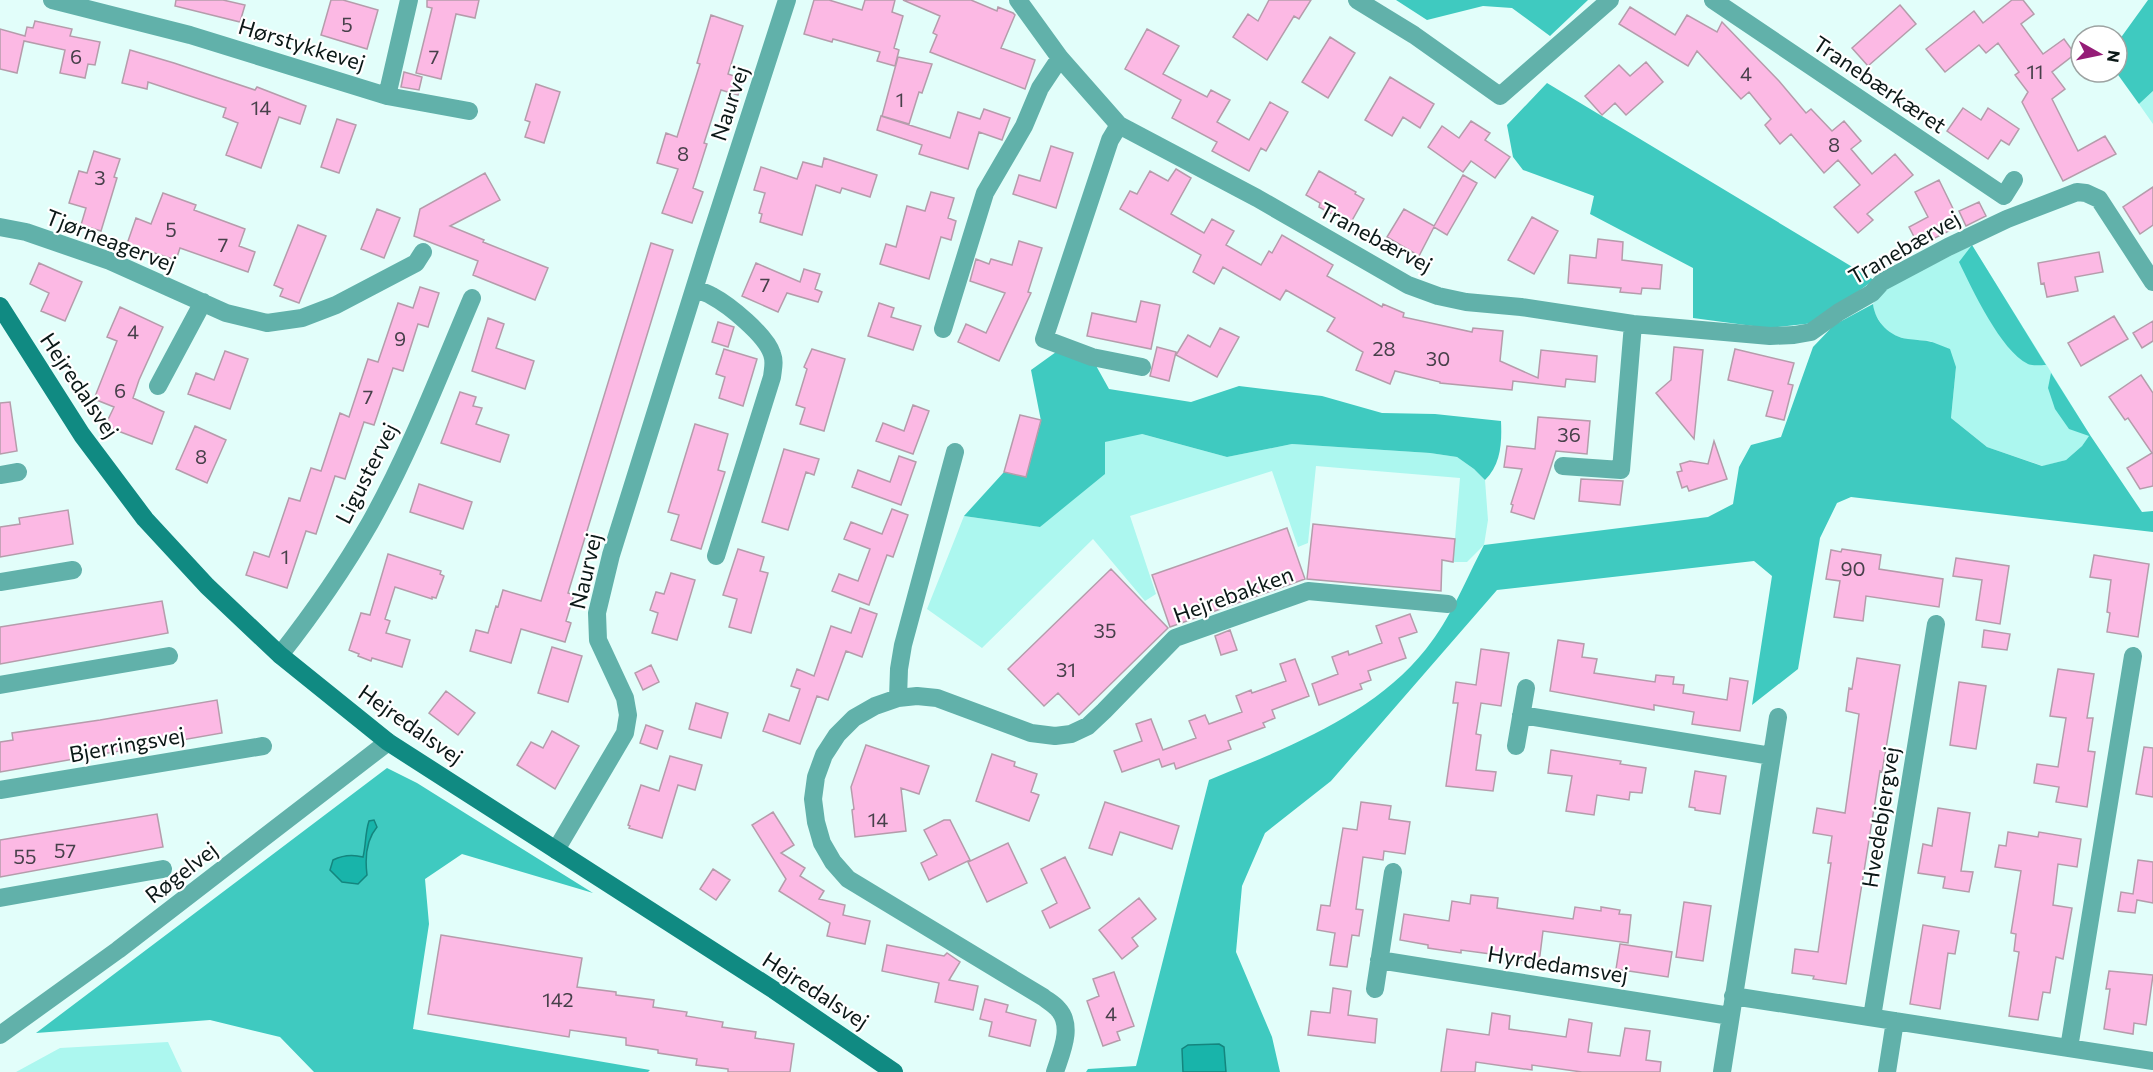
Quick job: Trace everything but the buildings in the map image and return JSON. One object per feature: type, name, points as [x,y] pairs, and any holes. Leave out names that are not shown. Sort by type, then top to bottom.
[{"type":"street","name":"Hørstykkevej","points":[[52,0],[84,4],[387,96],[469,111]]},
{"type":"street","points":[[387,96],[410,0]]},
{"type":"street","name":"Naurvej","points":[[556,850],[625,733],[628,715],[625,699],[598,640],[597,613],[611,555],[787,0]]},
{"type":"street","name":"Tranebærvej","points":[[1018,0],[1060,58],[1119,125],[1257,198],[1408,285],[1438,296],[1467,302],[1521,307],[1633,324],[1770,336],[1794,335],[1811,332],[1872,293],[1882,282],[1948,247],[2007,219],[2077,192],[2086,193],[2098,199],[2153,282]]},
{"type":"street","points":[[1357,0],[1414,35],[1500,96],[1611,0]]},
{"type":"street","name":"Tranebærkæret","points":[[1713,0],[2004,196],[2014,180]]},
{"type":"street","points":[[943,328],[985,193],[1024,126],[1040,88],[1060,58]]},
{"type":"street","points":[[1119,125],[1110,140],[1044,339],[1092,357],[1142,367]]},
{"type":"street","name":"Tjørneagervej","points":[[0,227],[26,232],[110,261],[226,313],[267,323],[302,318],[336,305],[416,263],[423,252]]},
{"type":"street","points":[[695,289],[712,295],[763,339],[772,351],[774,363],[772,377],[716,556]]},
{"type":"street","name":"Ligustervej","points":[[280,655],[319,605],[370,522],[399,467],[472,298]]},
{"type":"street","points":[[158,386],[203,302]]},
{"type":"street","name":"Hejredalsvej","points":[[0,306],[82,435],[145,519],[207,586],[280,655],[388,742],[774,990],[894,1072]]},
{"type":"street","points":[[1563,466],[1621,470],[1633,324]]},
{"type":"street","points":[[898,698],[903,645],[955,452]]},
{"type":"street","points":[[0,475],[18,472]]},
{"type":"street","points":[[0,582],[73,570]]},
{"type":"street","name":"Hejrebakken","points":[[1055,1072],[1065,1042],[1066,1023],[1059,1009],[1043,997],[848,879],[833,862],[822,843],[813,799],[816,777],[824,755],[837,735],[854,718],[875,706],[898,698],[917,696],[937,698],[1031,733],[1055,736],[1071,734],[1088,726],[1175,638],[1308,591],[1448,604]]},
{"type":"street","name":"Hvedebjergvej","points":[[1872,1017],[1936,624]]},
{"type":"street","points":[[0,685],[169,656]]},
{"type":"street","points":[[2069,1048],[2133,656]]},
{"type":"street","points":[[1516,746],[1526,688]]},
{"type":"street","points":[[1521,715],[1771,756]]},
{"type":"street","points":[[1722,1072],[1778,717]]},
{"type":"street","name":"Røgelvej","points":[[0,1035],[118,950],[388,742]]},
{"type":"street","name":"Bjerringsvej","points":[[0,790],[263,746]]},
{"type":"street","points":[[0,898],[163,870]]},
{"type":"street","points":[[1375,988],[1393,872]]},
{"type":"street","name":"Hyrdedamsvej","points":[[1379,960],[1730,1016]]},
{"type":"street","points":[[1733,996],[2069,1048],[2118,1064],[2153,1061]]},
{"type":"street","points":[[1887,1072],[1895,1021]]},
{"type":"shaded area","points":[[1396,0],[1588,0],[1550,36],[1512,8],[1483,6],[1427,20]]},
{"type":"shaded area","points":[[2148,0],[2153,0],[2153,91],[2139,104],[2125,84],[2129,84],[2129,26]]},
{"type":"shaded area","points":[[1547,83],[1874,280],[1814,323],[1768,328],[1693,318],[1693,268],[1590,214],[1594,196],[1523,170],[1513,157],[1507,125]]},
{"type":"shaded area","points":[[2153,91],[2153,124],[2139,104]]},
{"type":"shaded area","points":[[1972,245],[2090,435],[2082,446],[2066,460],[2043,466],[1987,447],[1951,418],[1956,367],[1931,341],[1905,339],[1891,334],[1883,327],[1874,312],[1873,304],[1882,290]]},
{"type":"shaded area","points":[[1972,245],[2046,365],[2030,365],[2018,357],[1988,318],[1959,262]]},
{"type":"shaded area","points":[[1873,304],[1880,322],[1895,335],[1901,338],[1932,342],[1950,349],[1956,367],[1951,418],[1987,447],[2042,466],[2066,460],[2082,446],[2089,436],[2069,429],[2055,409],[2048,388],[2051,373],[2142,512],[2153,511],[2153,532],[1851,497],[1837,503],[1820,538],[1798,669],[1752,705],[1772,576],[1754,561],[1497,590],[1331,781],[1265,833],[1242,886],[1236,952],[1272,1037],[1280,1072],[1086,1072],[1088,1069],[1136,1066],[1209,780],[1326,728],[1381,693],[1405,673],[1435,637],[1451,611],[1484,545],[1708,517],[1733,504],[1739,467],[1751,445],[1781,437],[1813,347],[1834,325]]},
{"type":"shaded area","points":[[1056,352],[1094,362],[1109,389],[1191,402],[1239,386],[1322,396],[1382,413],[1435,414],[1501,421],[1499,453],[1494,467],[1485,480],[1457,457],[1430,453],[1292,444],[1227,457],[1142,434],[1105,442],[1105,474],[1040,527],[964,516],[1004,472],[1026,477],[1041,421],[1031,370]]},
{"type":"shaded area","points":[[1138,433],[1227,457],[1292,444],[1430,453],[1457,457],[1485,480],[1488,520],[1484,545],[1467,562],[1453,562],[1460,478],[1316,466],[1308,543],[1298,547],[1272,471],[1130,516],[1156,594],[1145,601],[1093,539],[982,648],[927,609],[964,516],[1040,527],[1104,442]]},
{"type":"shaded area","points":[[387,768],[417,783],[593,893],[462,854],[425,879],[429,924],[413,1029],[650,1070],[648,1072],[314,1072],[280,1037],[210,1020],[36,1033]]},
{"type":"shaded area","points":[[374,820],[377,827],[367,850],[367,875],[358,884],[342,882],[330,870],[333,860],[348,856],[363,857],[369,821]]},
{"type":"shaded area","points":[[168,1042],[182,1072],[16,1072],[60,1048]]},
{"type":"shaded area","points":[[1219,1044],[1224,1047],[1226,1072],[1183,1072],[1182,1049],[1188,1045]]}]
